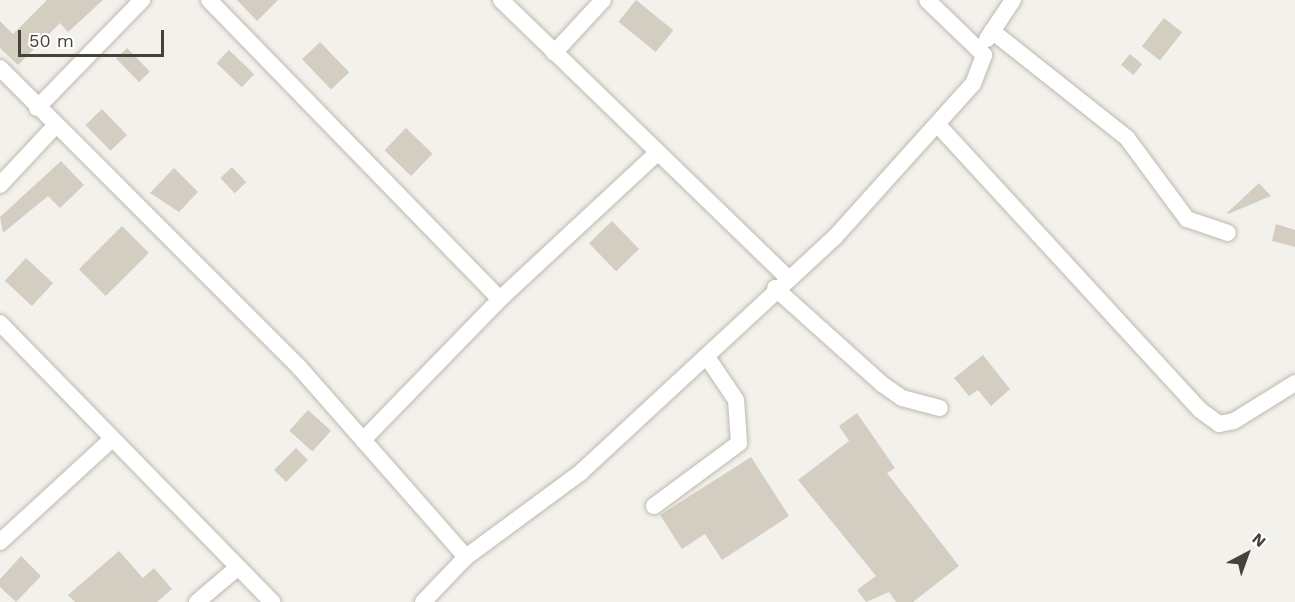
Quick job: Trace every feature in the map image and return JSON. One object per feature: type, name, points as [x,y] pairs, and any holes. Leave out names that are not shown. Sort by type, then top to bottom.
[{"type":"street","points":[[37,108],[142,0]]},
{"type":"street","points":[[209,0],[500,299]]},
{"type":"street","points":[[501,0],[657,153],[781,283],[882,384],[902,398],[940,408]]},
{"type":"street","points":[[554,52],[603,0]]},
{"type":"street","points":[[423,602],[466,557],[553,495],[707,357],[781,283],[835,237],[938,125],[983,67],[980,49],[927,0]]},
{"type":"street","points":[[980,49],[1013,0]]},
{"type":"street","points":[[992,31],[1127,138],[1187,219],[1228,233]]},
{"type":"street","points":[[0,68],[37,108],[299,368],[466,557]]},
{"type":"street","points":[[938,125],[1200,410],[1219,424],[1256,412],[1295,383]]},
{"type":"street","points":[[0,185],[55,126]]},
{"type":"street","points":[[363,440],[500,299],[657,153]]},
{"type":"street","points":[[0,323],[110,441],[272,602]]},
{"type":"street","points":[[654,506],[739,443],[736,400],[707,357]]},
{"type":"street","points":[[0,542],[110,441]]},
{"type":"street","points":[[197,602],[237,568]]},
{"type":"building","points":[[47,0],[103,0],[68,32],[60,23],[18,65],[0,48],[0,21],[13,34]]},
{"type":"building","points":[[237,0],[278,0],[257,21]]},
{"type":"building","points":[[636,0],[673,30],[656,52],[618,22]]},
{"type":"building","points":[[1164,18],[1182,32],[1160,61],[1142,46]]},
{"type":"building","points":[[320,42],[349,72],[331,90],[302,59]]},
{"type":"building","points":[[127,48],[150,72],[139,82],[116,58]]},
{"type":"building","points":[[229,50],[254,74],[242,87],[216,63]]},
{"type":"building","points":[[1130,54],[1142,64],[1133,75],[1121,65]]},
{"type":"building","points":[[102,109],[127,135],[110,151],[85,125]]},
{"type":"building","points":[[406,128],[433,154],[411,176],[384,150]]},
{"type":"building","points":[[61,161],[84,185],[60,208],[48,196],[3,233],[0,217]]},
{"type":"building","points":[[232,167],[246,182],[235,193],[220,178]]},
{"type":"building","points":[[174,168],[198,192],[179,212],[150,193]]},
{"type":"building","points":[[1259,183],[1271,196],[1227,213]]},
{"type":"building","points":[[612,221],[639,249],[616,271],[589,243]]},
{"type":"building","points":[[1276,224],[1295,230],[1295,247],[1272,241]]},
{"type":"building","points":[[122,226],[149,253],[106,296],[79,269]]},
{"type":"building","points":[[26,258],[53,283],[32,306],[5,281]]},
{"type":"building","points":[[983,355],[1010,389],[991,406],[978,390],[969,396],[954,378]]},
{"type":"building","points":[[308,410],[331,431],[312,452],[289,431]]},
{"type":"building","points":[[857,413],[895,468],[887,473],[959,566],[913,602],[896,602],[889,592],[866,602],[857,590],[876,576],[798,480],[849,441],[839,426]]},
{"type":"building","points":[[296,448],[308,460],[286,482],[274,470]]},
{"type":"building","points":[[751,457],[789,516],[722,560],[705,534],[682,549],[660,515]]},
{"type":"building","points":[[119,551],[143,578],[154,568],[172,589],[157,602],[75,602],[68,595]]},
{"type":"building","points":[[21,556],[41,576],[16,602],[0,587],[0,579]]}]
